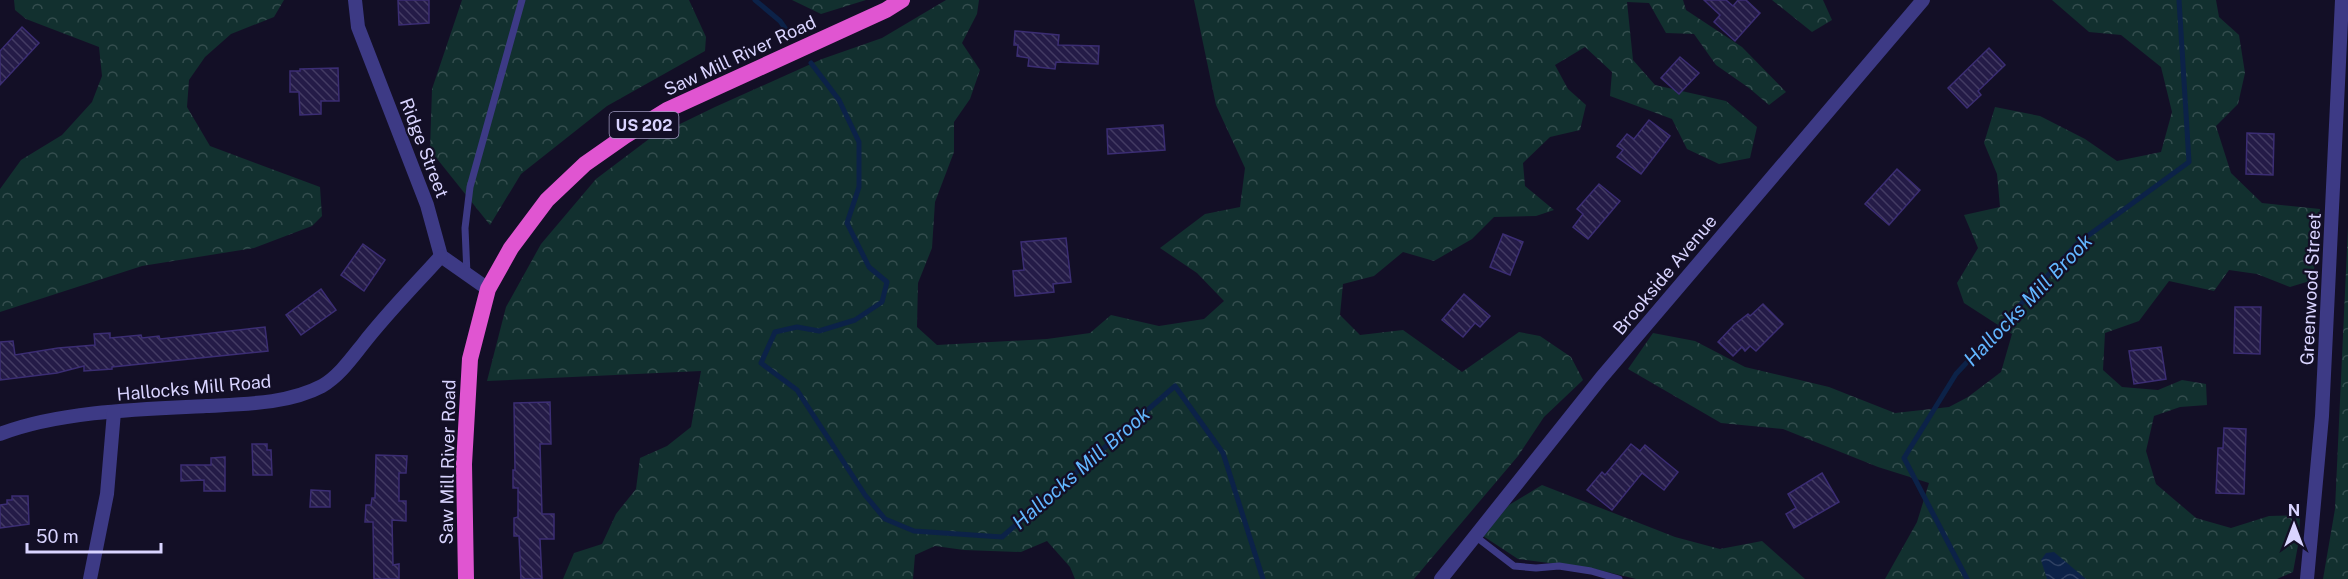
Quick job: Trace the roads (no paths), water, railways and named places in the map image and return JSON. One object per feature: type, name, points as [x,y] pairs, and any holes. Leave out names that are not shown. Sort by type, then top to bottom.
[{"type":"highway","name":"Saw Mill River Road","points":[[466,579],[464,464],[470,359],[488,289],[511,248],[547,200],[585,164],[667,110],[886,10],[902,0]]},
{"type":"street","name":"Ridge Street","points":[[354,0],[358,27],[428,205],[441,255]]},
{"type":"street","name":"Brookside Avenue","points":[[1441,579],[1601,378],[1923,0]]},
{"type":"street","name":"Greenwood Street","points":[[2307,579],[2322,416],[2342,0]]},
{"type":"street","points":[[441,255],[488,289]]},
{"type":"street","name":"Hallocks Mill Road","points":[[0,434],[38,424],[114,412],[253,403],[280,399],[322,386],[336,376],[441,255]]},
{"type":"street","points":[[90,579],[107,494],[114,412]]},
{"type":"lane","points":[[467,274],[465,228],[470,187],[522,0]]},
{"type":"lane","points":[[1475,536],[1514,566],[1536,568],[1559,566],[1591,571],[1619,579]]},
{"type":"water","points":[[2054,552],[2086,579],[2047,579],[2041,560],[2046,553]]},
{"type":"waterway","name":"Hallocks Mill Brook","points":[[755,0],[780,21],[790,35]]},
{"type":"waterway","name":"Hallocks Mill Brook","points":[[1967,579],[1904,458],[1956,374],[2078,243],[2189,162],[2179,0]]},
{"type":"waterway","name":"Hallocks Mill Brook","points":[[811,63],[839,100],[859,142],[859,187],[847,223],[869,267],[887,282],[882,302],[855,320],[819,331],[797,327],[775,332],[761,363],[797,390],[865,495],[885,519],[914,531],[1002,537],[1175,386],[1223,453],[1263,579]]}]
